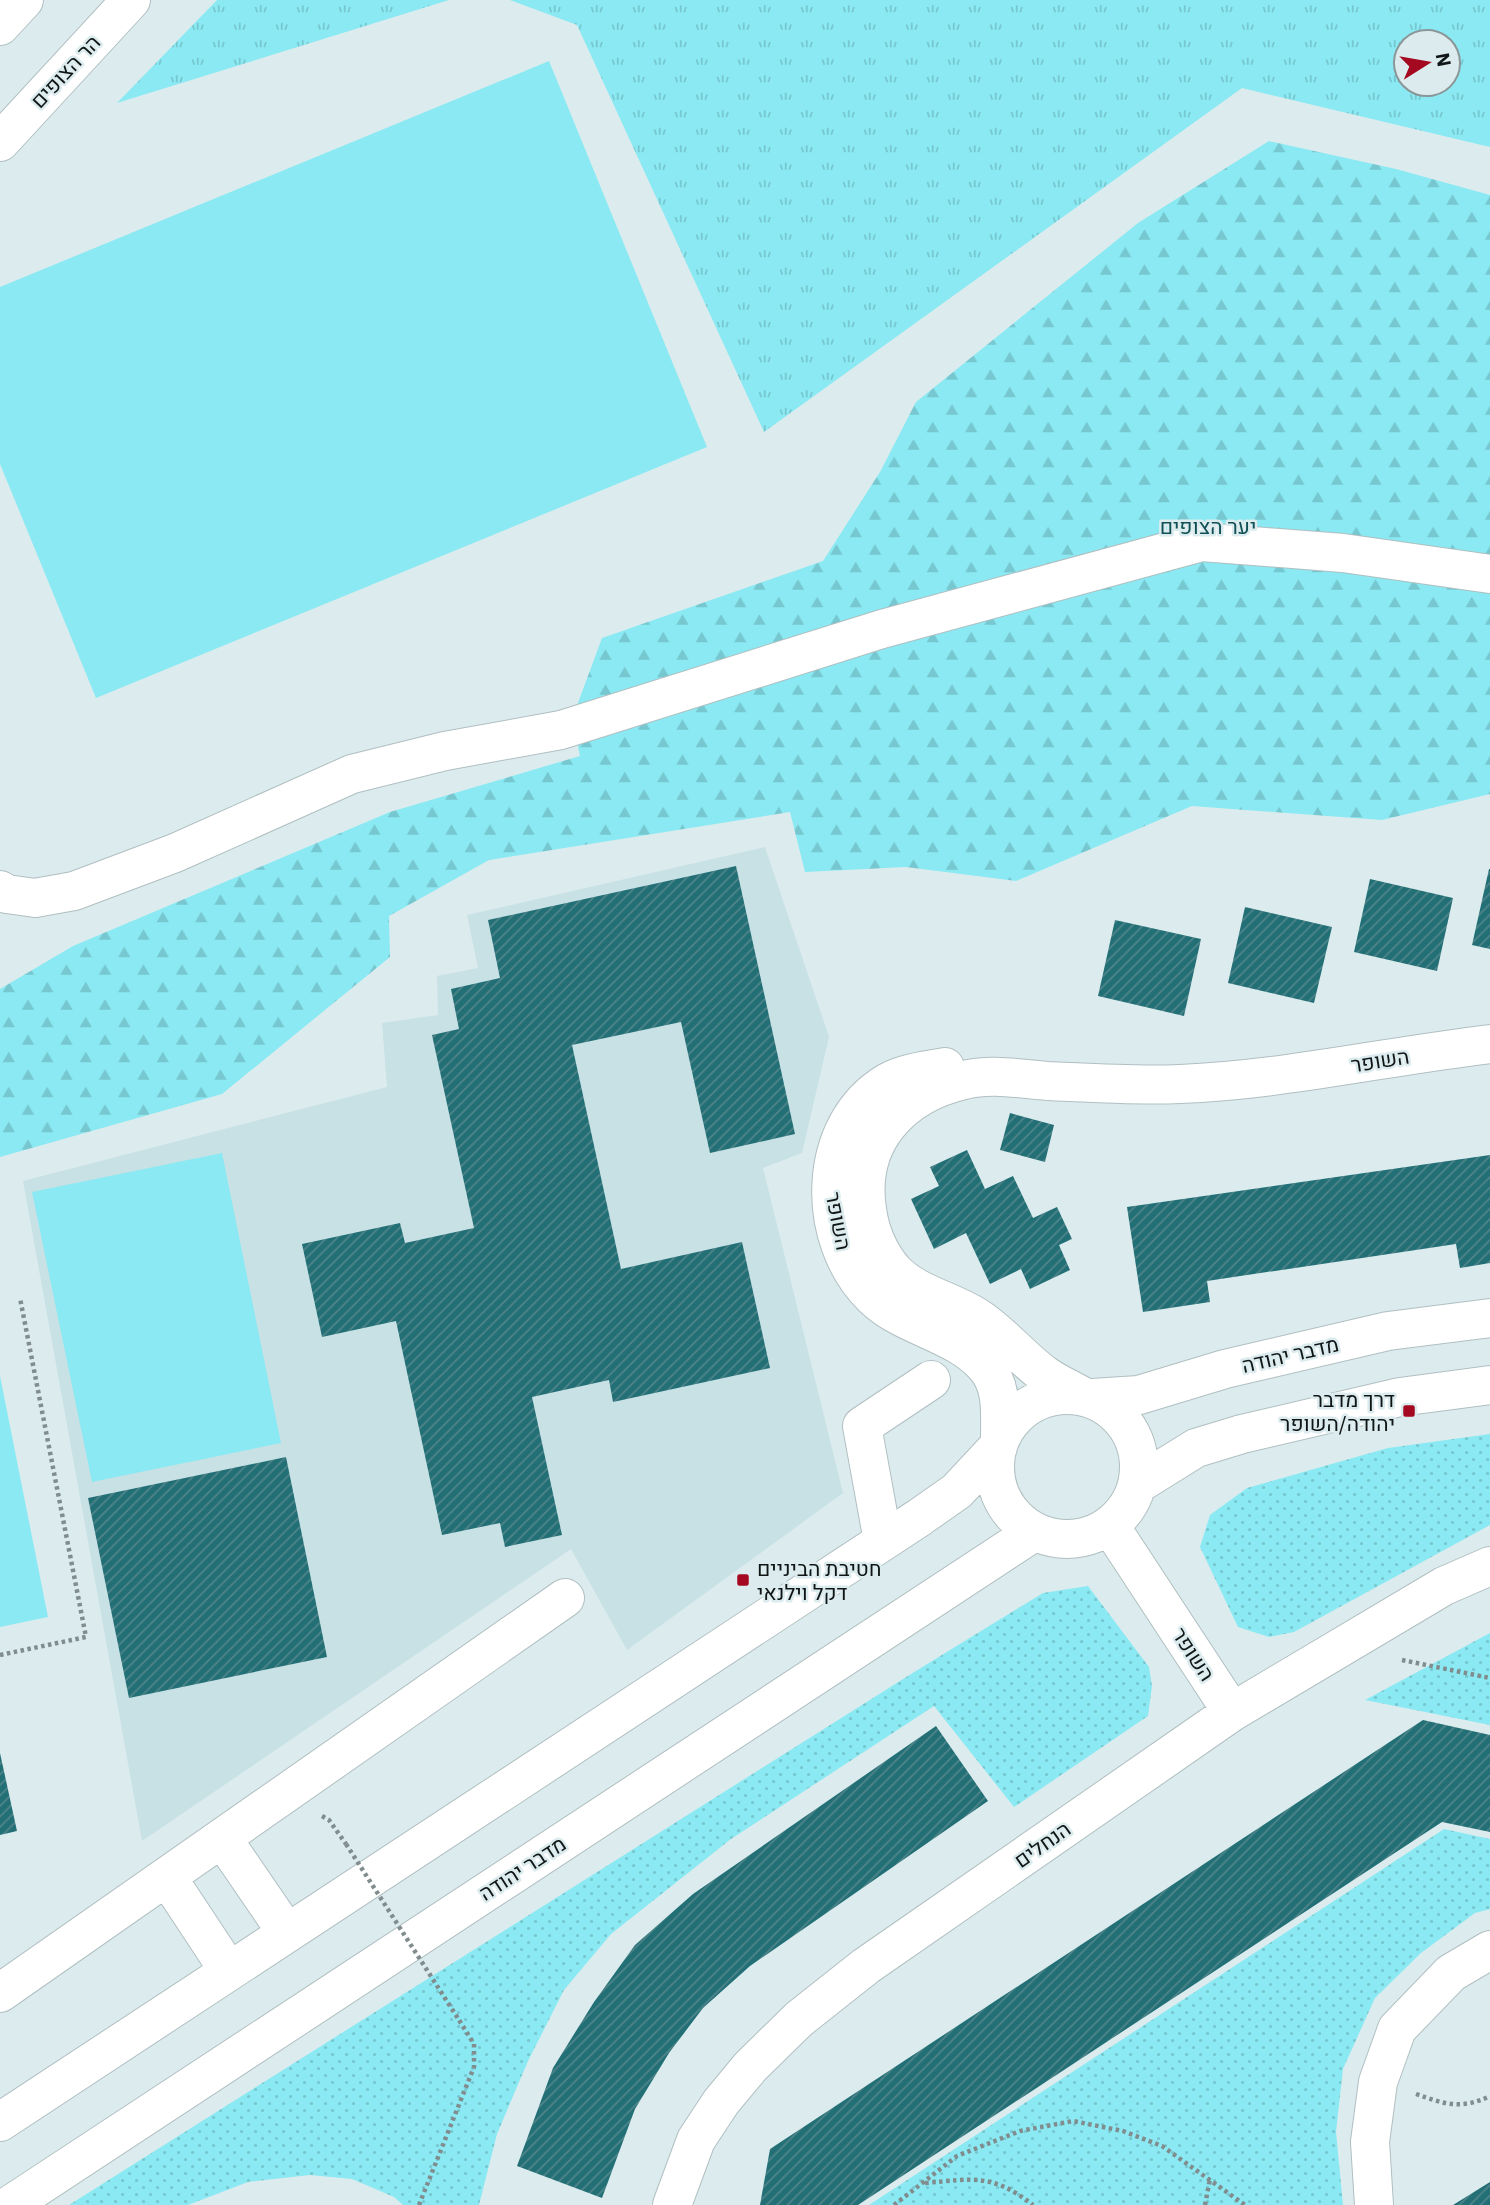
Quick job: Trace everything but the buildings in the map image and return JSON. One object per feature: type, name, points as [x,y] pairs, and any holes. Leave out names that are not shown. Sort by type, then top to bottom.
[{"type":"street","points":[[0,26],[24,0]]},
{"type":"street","name":"הר הצופים","points":[[0,142],[131,0]]},
{"type":"street","points":[[0,890],[6,894],[35,898],[74,891],[175,853],[352,774],[445,751],[561,730],[881,629],[1202,542],[1343,553],[1490,574]]},
{"type":"street","name":"השופר","points":[[1087,1397],[1044,1375],[980,1319],[958,1305],[912,1285],[882,1256],[874,1240],[864,1190],[867,1163],[875,1144],[890,1121],[911,1101],[940,1087],[988,1076],[1095,1083],[1205,1083],[1490,1044]]},
{"type":"street","name":"השופר","points":[[999,1442],[998,1385],[986,1367],[961,1346],[894,1313],[874,1297],[854,1275],[843,1252],[836,1227],[831,1190],[835,1155],[845,1128],[864,1100],[890,1081],[946,1067],[1019,1079]]},
{"type":"street","name":"מדבר יהודה","points":[[1087,1397],[1139,1395],[1225,1369],[1388,1331],[1490,1318]]},
{"type":"street","points":[[883,1541],[862,1426],[931,1380]]},
{"type":"street","points":[[1138,1484],[1196,1448],[1242,1434],[1400,1396],[1490,1385]]},
{"type":"street","points":[[0,2122],[957,1491],[999,1442],[1014,1416],[1042,1398],[1067,1393],[1087,1397],[1120,1416],[1134,1438],[1139,1463],[1138,1484],[1128,1507],[1111,1526],[1084,1538],[1058,1539],[1034,1532],[1014,1517],[997,1488],[994,1462],[999,1442]]},
{"type":"street","name":"השופר","points":[[1111,1526],[1232,1712]]},
{"type":"street","name":"מדבר יהודה","points":[[10,2205],[1034,1532]]},
{"type":"street","name":"הנחלים","points":[[672,2205],[696,2140],[750,2067],[799,2019],[866,1966],[1232,1712],[1444,1587],[1490,1566]]},
{"type":"street","points":[[0,1993],[565,1598]]},
{"type":"street","points":[[222,1838],[287,1933]]},
{"type":"street","points":[[167,1877],[229,1971]]},
{"type":"street","points":[[1374,2205],[1370,2142],[1378,2082],[1397,2029],[1451,1973],[1490,1950]]},
{"type":"path","points":[[0,1655],[86,1637],[20,1298]]},
{"type":"path","points":[[1341,1647],[1490,1678]]},
{"type":"path","points":[[320,1815],[329,1820],[346,1844],[474,2044],[474,2067],[419,2205]]},
{"type":"path","points":[[1378,2082],[1449,2105],[1476,2103],[1490,2096]]},
{"type":"path","points":[[894,2205],[957,2157],[1020,2131],[1073,2121],[1123,2131],[1162,2146],[1245,2205]]},
{"type":"path","points":[[923,2183],[980,2178],[1015,2191],[1032,2205]]},
{"type":"path","points":[[1205,2205],[1210,2179]]},
{"type":"shaded area","points":[[765,847],[829,1037],[802,1153],[763,1168],[843,1493],[627,1650],[571,1549],[142,1841],[23,1181],[387,1087],[382,1023],[438,1015],[437,976],[478,968],[467,915]]},
{"type":"green space","points":[[217,0],[449,0],[117,103]]},
{"type":"green space","points":[[510,0],[1490,0],[1490,147],[1242,88],[764,432],[577,25]]},
{"type":"green space","points":[[549,61],[707,447],[96,698],[0,464],[0,287]]},
{"type":"green space","name":"יער הצופים","points":[[1269,141],[1396,169],[1490,195],[1490,794],[1382,820],[1192,806],[1016,881],[906,867],[805,872],[790,812],[489,860],[389,916],[390,957],[222,1094],[0,1157],[0,989],[73,946],[390,812],[580,756],[572,719],[602,638],[823,561],[880,472],[916,402],[1138,223]]},
{"type":"green space","points":[[222,1153],[281,1443],[92,1482],[32,1192]]},
{"type":"green space","points":[[0,1376],[48,1617],[0,1627]]},
{"type":"green space","points":[[1490,1434],[1490,1525],[1294,1632],[1269,1637],[1238,1627],[1200,1547],[1210,1515],[1247,1488],[1388,1448]]},
{"type":"green space","points":[[1088,1586],[1149,1667],[1152,1686],[1148,1716],[1014,1807],[934,1706],[731,1839],[611,1934],[564,1990],[528,2061],[497,2134],[479,2205],[403,2205],[394,2197],[352,2179],[310,2175],[248,2182],[188,2205],[69,2205],[1043,1593]]},
{"type":"green space","points":[[1490,1633],[1490,1725],[1365,1700]]},
{"type":"green space","points":[[1444,1829],[1490,1839],[1490,1909],[1475,1913],[1421,1953],[1375,1998],[1343,2069],[1336,2132],[1343,2205],[869,2205]]},
{"type":"place","name":"דרך מדבר יהודה/השופר","points":[[1409,1411]]},
{"type":"place","name":"חטיבת הביניים דקל וילנאי","points":[[743,1580]]}]
